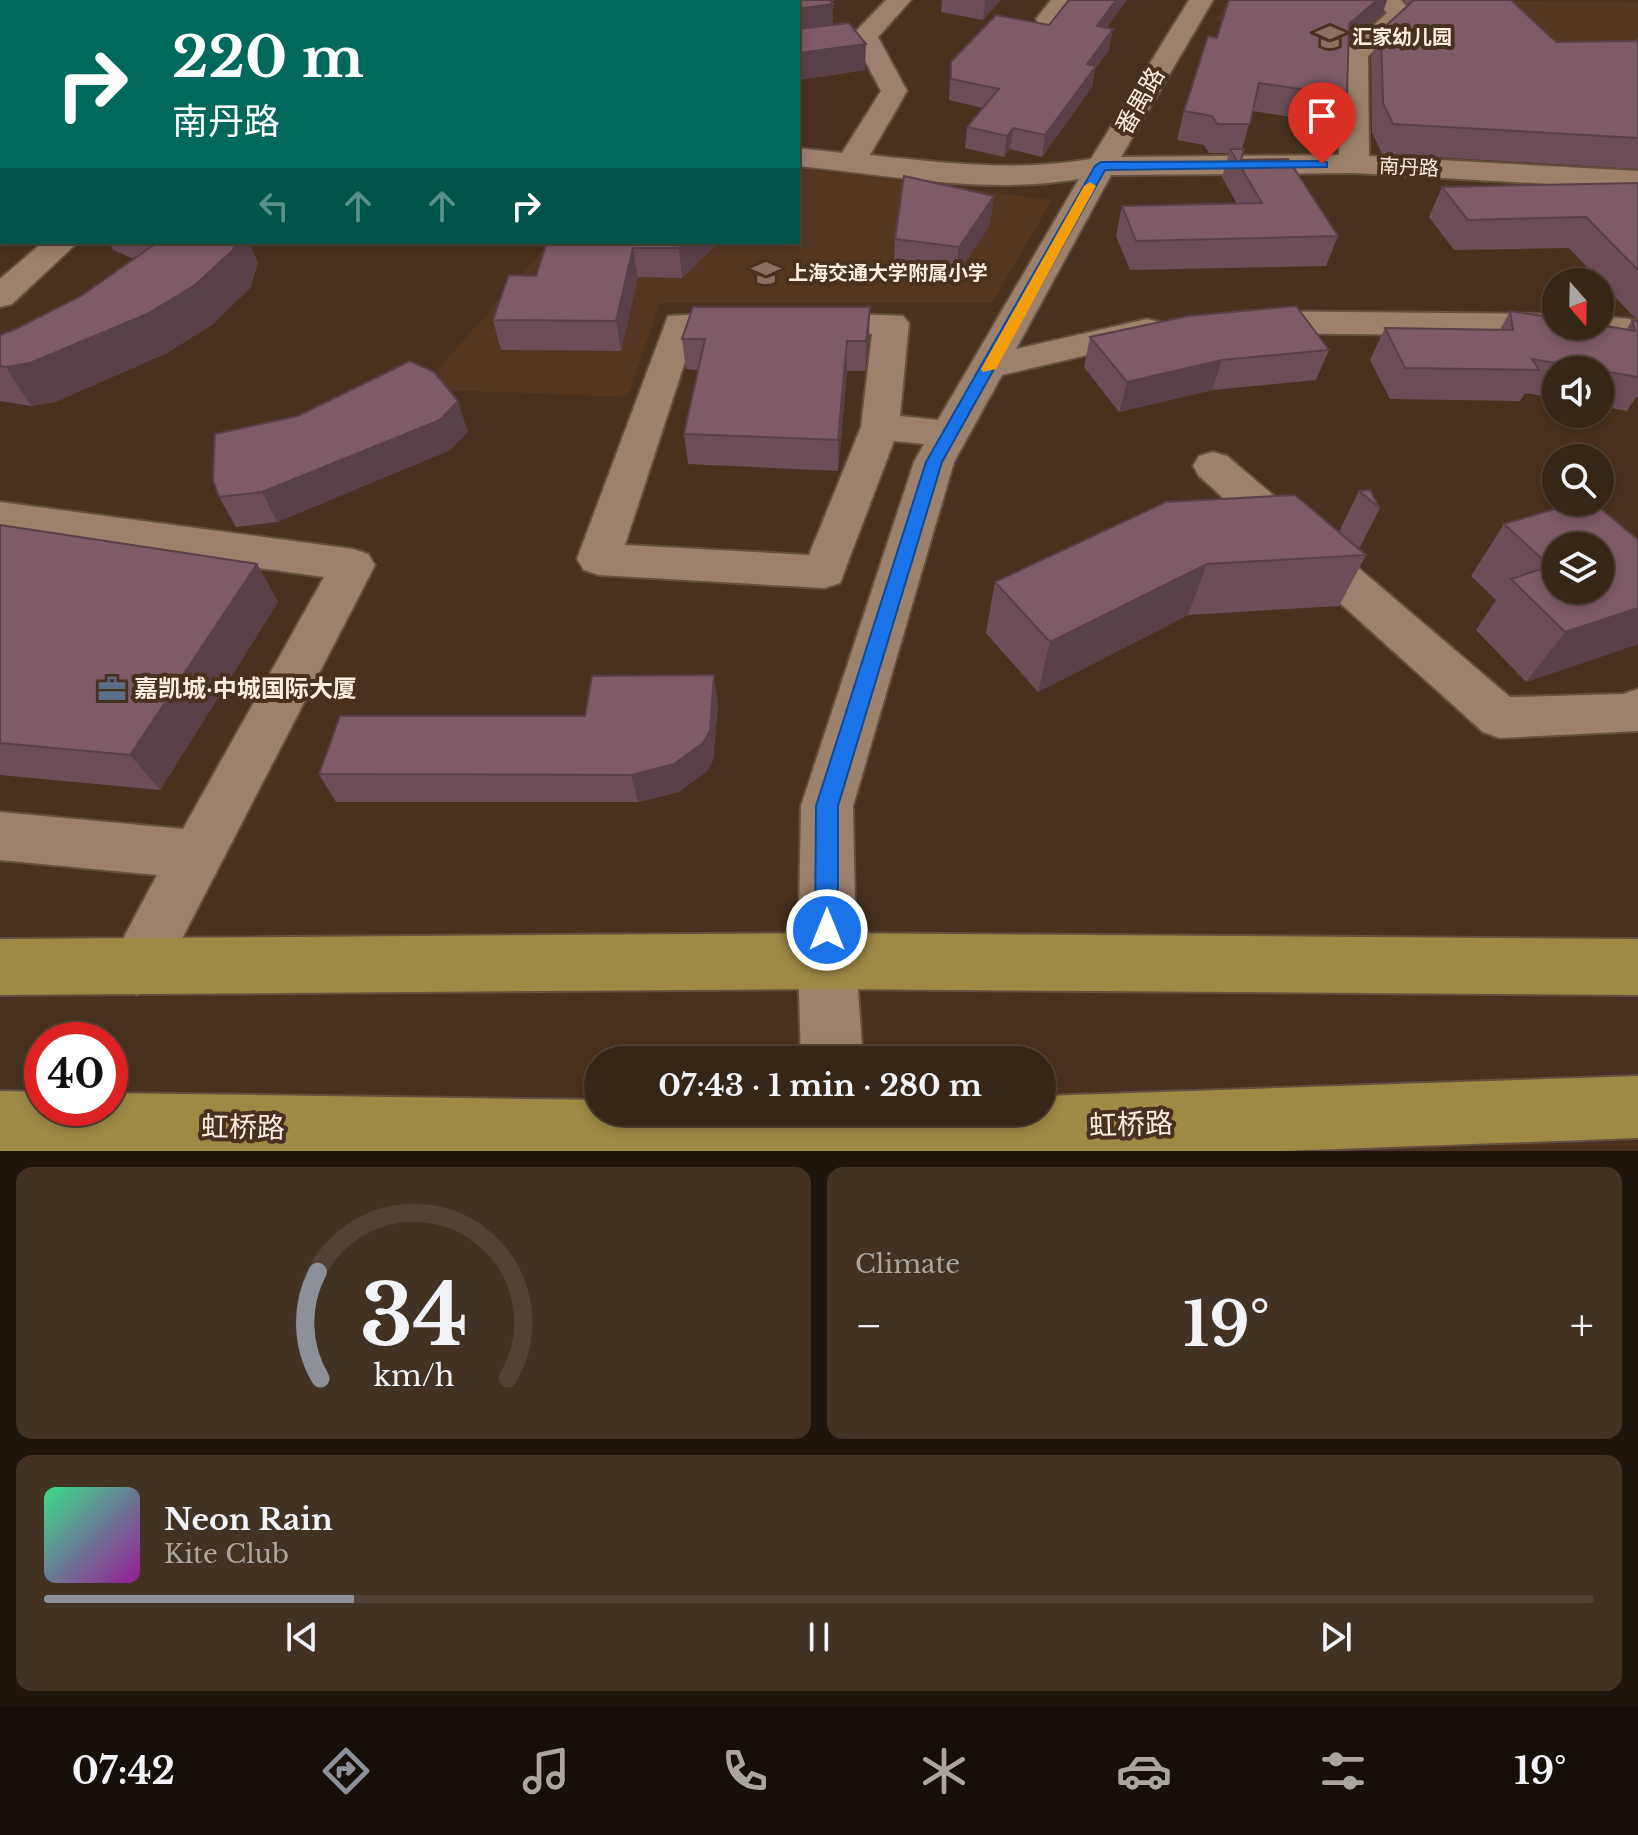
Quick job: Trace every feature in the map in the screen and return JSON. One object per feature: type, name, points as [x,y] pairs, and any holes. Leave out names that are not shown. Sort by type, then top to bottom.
[{"type":"main road","points":[[0,967],[827,961],[1638,967]]},
{"type":"main road","name":"虹桥路","points":[[24,1133],[837,1133],[1638,1107]]},
{"type":"street","points":[[800,45],[865,36],[899,0]]},
{"type":"street","name":"番禺路","points":[[831,1046],[827,961],[827,806],[934,462],[1101,166],[1201,0]]},
{"type":"street","points":[[1354,164],[1355,54],[1401,14],[1388,0]]},
{"type":"street","points":[[850,164],[894,91],[865,36]]},
{"type":"street","name":"南丹路","points":[[800,157],[997,177],[1043,176],[1101,166],[1354,164],[1638,180]]},
{"type":"street","points":[[0,297],[60,244]]},
{"type":"street","points":[[1221,321],[1542,325]]},
{"type":"street","points":[[680,323],[891,323],[880,427],[824,572],[599,559],[680,323]]},
{"type":"street","points":[[990,366],[1173,324]]},
{"type":"street","points":[[1614,328],[1638,331]]},
{"type":"street","points":[[880,427],[951,434]]},
{"type":"street","points":[[1213,466],[1500,718],[1629,714],[1638,709]]},
{"type":"street","points":[[0,517],[353,565],[137,967]]},
{"type":"street","points":[[0,836],[197,855]]},
{"type":"shaded area","points":[[1228,0],[1638,2],[1638,150],[1556,81],[1354,73],[1354,53],[1216,20]]},
{"type":"shaded area","name":"上海交通大学附属小学","points":[[800,168],[1052,200],[992,303],[660,303],[628,397],[421,389],[548,244],[800,244]]},
{"type":"building","points":[[800,0],[830,0],[833,4],[800,9]]},
{"type":"building","points":[[1069,0],[1116,0],[1097,26],[1113,29],[1087,64],[1096,66],[1045,135],[1013,128],[1007,136],[967,127],[999,89],[951,79],[951,62],[996,15],[1049,25]]},
{"type":"building","points":[[1229,0],[1377,0],[1349,24],[1347,96],[1259,83],[1250,124],[1217,124],[1212,116],[1184,111],[1208,36],[1217,38]]},
{"type":"building","points":[[1414,0],[1511,0],[1556,42],[1638,41],[1638,138],[1393,124],[1383,103],[1381,30]]},
{"type":"building","points":[[849,23],[866,44],[800,53],[800,29]]},
{"type":"building","points":[[1230,149],[1244,149],[1241,160],[1288,159],[1338,236],[1136,241],[1122,206],[1262,203]]},
{"type":"building","points":[[904,176],[994,196],[959,247],[895,239]]},
{"type":"building","points":[[1638,183],[1638,270],[1586,217],[1468,220],[1442,187]]},
{"type":"building","points":[[155,244],[235,244],[233,250],[195,285],[147,314],[30,363],[0,366],[0,335],[81,296]]},
{"type":"building","points":[[546,244],[684,244],[679,248],[633,248],[616,321],[493,320],[509,275],[536,276]]},
{"type":"building","points":[[1296,306],[1329,350],[1222,360],[1127,382],[1090,337],[1188,316]]},
{"type":"building","points":[[693,307],[870,307],[866,341],[847,341],[838,440],[684,434],[705,339],[682,339]]},
{"type":"building","points":[[1510,311],[1542,316],[1542,340],[1614,340],[1614,327],[1635,331],[1632,320],[1638,321],[1638,377],[1614,373],[1614,356],[1542,356],[1542,361],[1532,359],[1539,370],[1405,368],[1385,328],[1513,330]]},
{"type":"building","points":[[410,361],[434,372],[458,401],[440,420],[262,492],[219,497],[213,480],[215,434],[298,416]]},
{"type":"building","points":[[1370,490],[1380,508],[1359,491]]},
{"type":"building","points":[[1295,495],[1366,555],[1207,564],[1050,642],[995,582],[1166,502]]},
{"type":"building","points":[[1542,513],[1542,516],[1610,516],[1638,539],[1638,608],[1565,632],[1511,579],[1542,569],[1542,604],[1614,604],[1614,532],[1542,532],[1542,559],[1504,524]]},
{"type":"building","name":"嘉凯城·中城国际大厦","points":[[0,525],[257,564],[130,755],[0,743]]},
{"type":"building","points":[[714,675],[710,731],[703,743],[674,764],[631,775],[319,774],[340,716],[585,716],[592,676]]},
{"type":"slow traffic","points":[[988,369],[1090,186]]},
{"type":"place","name":"汇家幼儿园","points":[[1330,37]]},
{"type":"place","name":"上海交通大学附属小学","points":[[766,273]]},
{"type":"place","name":"嘉凯城·中城国际大厦","points":[[112,689]]},
{"type":"route","points":[[827,930],[827,806],[934,462],[1101,166],[1322,164]]}]
